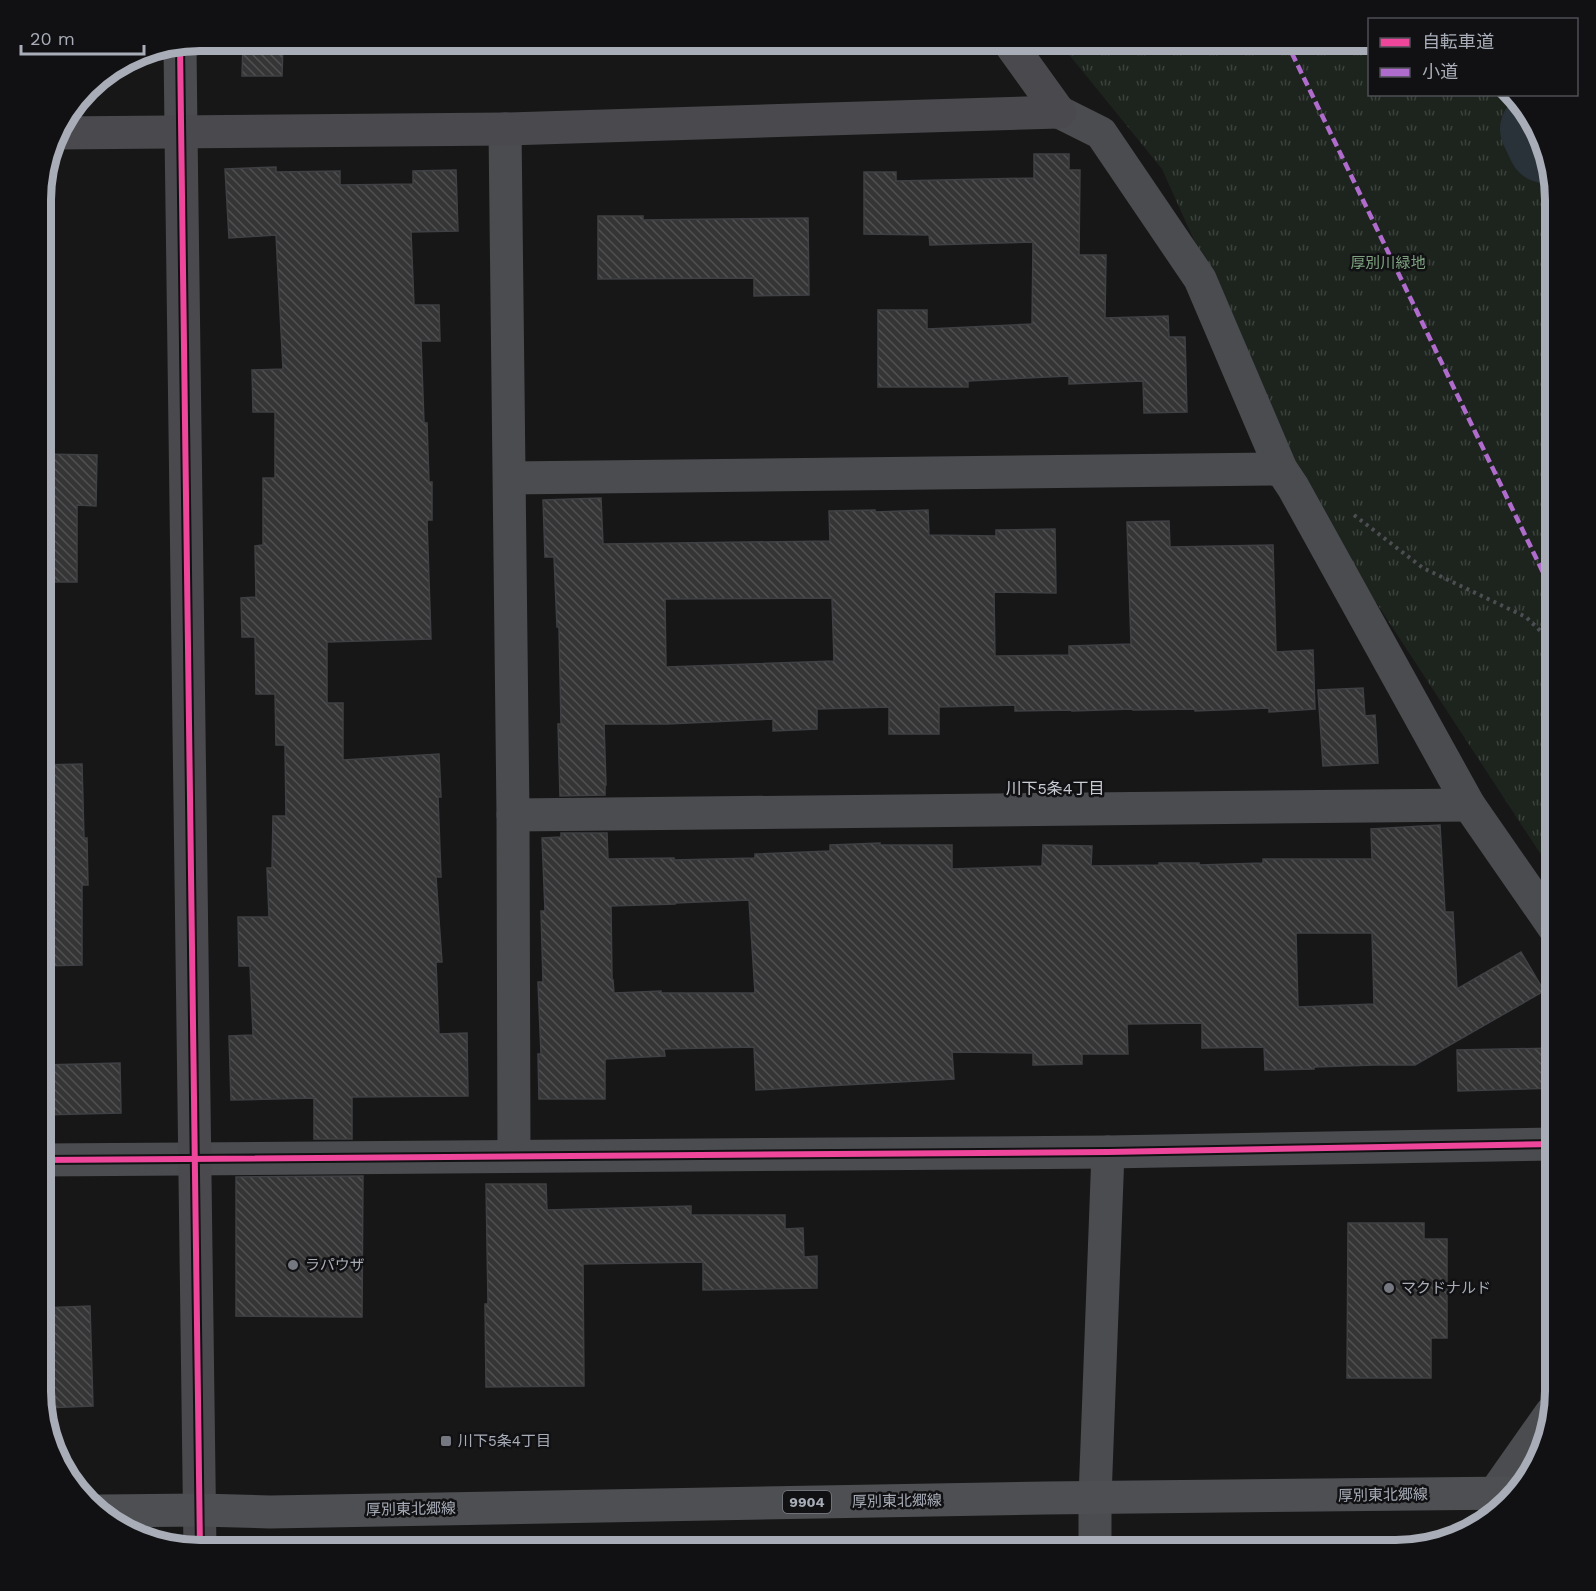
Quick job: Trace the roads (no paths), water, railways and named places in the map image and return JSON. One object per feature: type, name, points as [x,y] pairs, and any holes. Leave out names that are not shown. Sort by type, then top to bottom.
[{"type":"main road","name":"厚別東北郷線","points":[[112,1511],[282,1512],[1095,1498],[1497,1500]]},
{"type":"street","points":[[1015,51],[1059,112],[1101,133],[1200,279],[1281,469],[1469,805],[1545,913]]},
{"type":"street","points":[[180,53],[200,1540]]},
{"type":"street","points":[[67,133],[505,129],[1059,112]]},
{"type":"street","points":[[505,129],[513,815],[514,1156]]},
{"type":"street","points":[[510,478],[1281,469]]},
{"type":"street","points":[[513,815],[1469,805]]},
{"type":"street","points":[[51,1160],[1108,1152],[1545,1144]]},
{"type":"street","points":[[1095,1540],[1108,1152]]},
{"type":"street","points":[[1509,1487],[1538,1436]]},
{"type":"place","name":"ラパウザ","points":[[293,1265]]},
{"type":"place","name":"マクドナルド","points":[[1389,1288]]},
{"type":"place","name":"川下5条4丁目","points":[[446,1441]]},
{"type":"district","name":"川下5条4丁目","points":[[1055,788]]},
{"type":"park label","name":"厚別川緑地","points":[[1388,263]]}]
